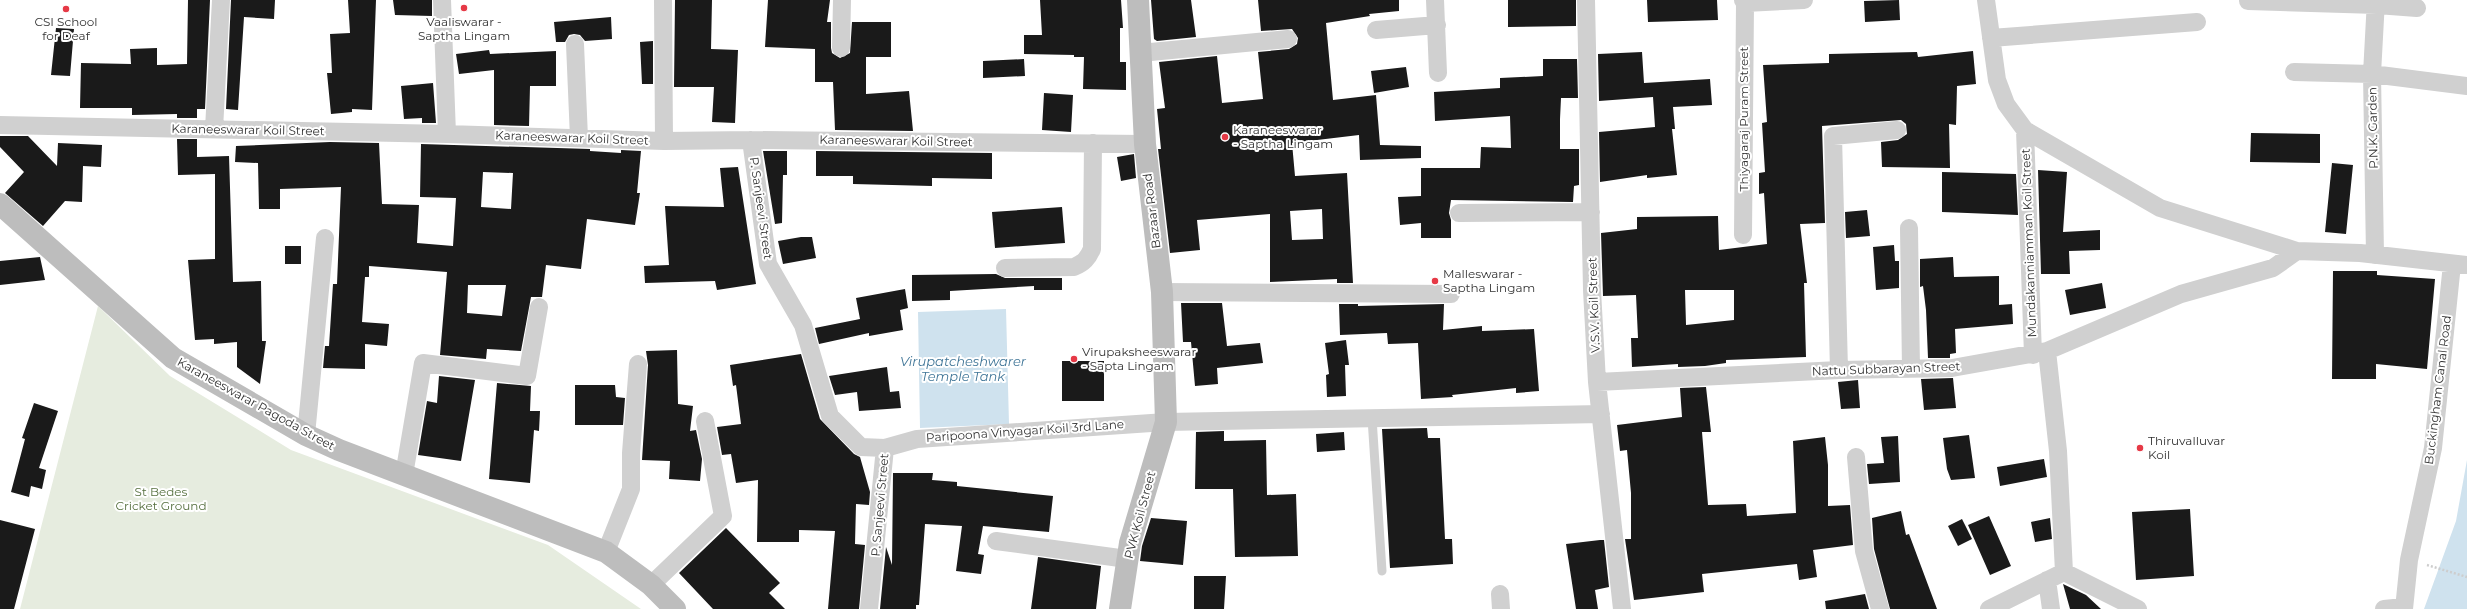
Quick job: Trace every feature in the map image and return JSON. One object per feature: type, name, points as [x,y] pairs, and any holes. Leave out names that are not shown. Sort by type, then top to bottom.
[{"type":"street","points":[[214,129],[221,0]]},
{"type":"street","points":[[442,0],[447,134]]},
{"type":"street","points":[[663,0],[664,141]]},
{"type":"street","points":[[841,48],[842,0]]},
{"type":"street","name":"Bazaar Road","points":[[1138,0],[1145,144],[1162,292],[1166,422]]},
{"type":"street","points":[[1435,0],[1438,73]]},
{"type":"street","name":"V.S.V. Koil Street","points":[[1586,0],[1590,212],[1597,382],[1622,609]]},
{"type":"street","points":[[1744,2],[1804,0]]},
{"type":"street","name":"Mundakanniamman Koil Street","points":[[1987,0],[1997,80],[2006,104],[2025,130],[2160,208],[2297,251],[2375,255],[2460,265]]},
{"type":"street","points":[[2248,1],[2376,2],[2417,8]]},
{"type":"street","name":"Thiyagaraj Puram Street","points":[[1743,235],[1744,2]]},
{"type":"street","name":"P.N.K. Garden","points":[[2375,255],[2372,74],[2376,2]]},
{"type":"street","points":[[1992,38],[2197,22]]},
{"type":"street","points":[[1376,30],[1437,25]]},
{"type":"street","points":[[1140,53],[1288,39]]},
{"type":"street","points":[[575,44],[580,138]]},
{"type":"street","points":[[2294,72],[2372,74],[2467,86]]},
{"type":"street","name":"Karaneeswarar Koil Street","points":[[0,125],[447,134],[664,141],[751,140],[1145,144]]},
{"type":"street","points":[[1839,370],[1833,136],[1897,130]]},
{"type":"street","name":"Mundakanniamman Koil Street","points":[[2025,130],[2040,353],[2058,451],[2064,572]]},
{"type":"street","name":"P. Sanjeevi Street","points":[[751,140],[768,264],[803,325],[830,416],[861,447],[885,448],[869,609]]},
{"type":"street","points":[[1005,268],[1074,267],[1082,263],[1088,257],[1092,249],[1093,143]]},
{"type":"street","name":"Karaneeswarar Pagoda Street","points":[[0,204],[174,358],[306,435],[339,450],[606,552],[651,585],[675,609]]},
{"type":"street","points":[[1459,213],[1590,212]]},
{"type":"street","points":[[1909,228],[1911,368]]},
{"type":"street","points":[[306,435],[325,238]]},
{"type":"street","name":"Nattu Subbarayan Street","points":[[1597,382],[1839,370],[1952,368],[2040,353],[2181,294],[2273,268],[2297,251]]},
{"type":"street","name":"Buckingham Canal Road","points":[[2404,608],[2409,560],[2433,448],[2460,265]]},
{"type":"street","points":[[1162,292],[1451,294]]},
{"type":"street","points":[[404,475],[423,363],[527,376],[539,307]]},
{"type":"street","points":[[606,552],[631,488],[631,453],[638,364]]},
{"type":"street","name":"Paripoona Vinyagar Koil 3rd Lane","points":[[885,448],[917,439],[1166,422],[1601,414]]},
{"type":"street","points":[[651,585],[723,516],[705,421]]},
{"type":"street","name":"PVK Koil Street","points":[[1120,609],[1130,543],[1166,422]]},
{"type":"street","points":[[1856,457],[1864,551],[1880,609]]},
{"type":"street","points":[[996,541],[1127,559]]},
{"type":"street","points":[[1988,609],[2064,572],[2138,609]]},
{"type":"street","points":[[2047,580],[2050,609]]},
{"type":"street","points":[[2384,609],[2404,608]]},
{"type":"lane","points":[[1372,418],[1382,571]]},
{"type":"path","points":[[2409,560],[2467,577]]},
{"type":"green space","name":"St Bedes Cricket Ground","points":[[98,306],[170,376],[291,450],[548,545],[641,609],[20,609]]},
{"type":"water","name":"Virupatcheshwarer Temple Tank","points":[[1006,309],[1009,424],[920,428],[918,312]]},
{"type":"water","points":[[2467,460],[2467,609],[2424,609],[2456,521]]},
{"type":"building","points":[[188,0],[210,0],[205,109],[197,109],[197,118],[177,118],[177,114],[132,115],[132,108],[80,108],[81,63],[131,64],[130,49],[157,48],[157,65],[187,64]]},
{"type":"building","points":[[231,0],[275,0],[274,19],[244,17],[238,110],[226,109]]},
{"type":"building","points":[[348,0],[376,0],[372,110],[352,109],[352,112],[331,114],[327,73],[332,73],[330,34],[350,33]]},
{"type":"building","points":[[393,0],[432,0],[432,16],[395,15]]},
{"type":"building","points":[[675,0],[712,0],[711,49],[738,50],[735,123],[712,122],[714,87],[674,87]]},
{"type":"building","points":[[768,0],[830,0],[827,22],[831,22],[831,48],[832,53],[840,58],[850,53],[852,22],[891,22],[891,57],[866,57],[866,94],[909,91],[913,131],[835,130],[833,82],[815,82],[815,49],[765,47]]},
{"type":"building","points":[[1040,0],[1121,0],[1123,28],[1120,28],[1120,62],[1126,62],[1126,90],[1083,89],[1084,57],[1074,57],[1074,55],[1024,54],[1024,35],[1042,35]]},
{"type":"building","points":[[1151,0],[1191,0],[1196,37],[1157,41],[1154,39]]},
{"type":"building","points":[[1258,0],[1399,0],[1399,11],[1369,14],[1370,16],[1326,23],[1333,100],[1376,95],[1380,145],[1421,146],[1421,158],[1360,160],[1359,135],[1292,143],[1295,176],[1347,173],[1353,283],[1337,283],[1337,279],[1270,282],[1270,214],[1197,220],[1200,250],[1170,253],[1158,149],[1161,149],[1157,109],[1165,108],[1159,62],[1217,56],[1222,103],[1263,99],[1258,52],[1289,49],[1297,44],[1298,38],[1292,29],[1261,31]],"holes":[[[1322,209],[1323,239],[1292,240],[1290,211]]]},
{"type":"building","points":[[1508,0],[1576,0],[1576,26],[1508,27]]},
{"type":"building","points":[[1647,0],[1717,0],[1718,20],[1648,22]]},
{"type":"building","points":[[1899,0],[1900,20],[1865,22],[1864,1]]},
{"type":"building","points":[[611,17],[612,39],[585,41],[580,35],[574,34],[569,35],[565,42],[556,42],[554,22]]},
{"type":"building","points":[[56,28],[74,29],[70,76],[51,75]]},
{"type":"building","points":[[653,41],[653,84],[642,84],[640,42]]},
{"type":"building","points":[[489,50],[490,54],[556,51],[556,86],[530,86],[529,126],[494,125],[494,70],[459,74],[456,54]]},
{"type":"building","points":[[1973,51],[1976,84],[1957,86],[1956,125],[1949,124],[1950,168],[1882,167],[1881,142],[1898,140],[1907,134],[1906,124],[1901,120],[1822,126],[1825,223],[1800,224],[1807,283],[1804,283],[1806,357],[1726,360],[1726,363],[1705,366],[1678,367],[1678,364],[1632,367],[1631,338],[1638,338],[1636,295],[1603,296],[1601,233],[1637,229],[1637,217],[1718,216],[1719,250],[1767,244],[1764,193],[1759,194],[1759,173],[1765,172],[1762,123],[1767,122],[1763,65],[1829,63],[1829,54],[1917,52],[1918,57]],"holes":[[[1685,290],[1734,290],[1734,320],[1686,325]]]},
{"type":"building","points":[[1642,52],[1644,83],[1710,79],[1712,105],[1673,107],[1675,129],[1672,129],[1677,175],[1647,178],[1647,175],[1600,182],[1599,132],[1655,127],[1653,97],[1599,101],[1598,54]]},
{"type":"building","points":[[1024,59],[1025,76],[983,78],[983,61]]},
{"type":"building","points":[[1543,59],[1577,59],[1578,98],[1561,98],[1560,119],[1560,149],[1579,149],[1579,185],[1574,186],[1573,202],[1451,200],[1449,213],[1451,220],[1451,238],[1421,238],[1421,223],[1400,225],[1398,197],[1421,196],[1421,168],[1480,168],[1481,147],[1511,148],[1510,116],[1435,121],[1434,92],[1500,88],[1500,78],[1543,76]]},
{"type":"building","points":[[1406,67],[1409,87],[1374,93],[1371,71]]},
{"type":"building","points":[[433,83],[436,123],[422,123],[422,118],[404,119],[401,86]]},
{"type":"building","points":[[1044,93],[1073,95],[1071,132],[1042,130]]},
{"type":"building","points":[[2251,133],[2320,134],[2320,163],[2250,162]]},
{"type":"building","points":[[0,136],[28,136],[57,166],[58,143],[102,145],[101,167],[83,166],[82,202],[65,201],[43,226],[5,193],[24,172],[0,147]]},
{"type":"building","points":[[177,139],[197,139],[197,157],[229,156],[233,282],[261,281],[262,341],[266,341],[260,384],[237,367],[237,342],[214,344],[214,339],[195,340],[188,260],[215,259],[215,174],[178,175]]},
{"type":"building","points":[[330,142],[379,143],[382,204],[419,205],[417,243],[453,246],[456,198],[420,197],[421,144],[590,149],[590,151],[621,153],[621,150],[641,151],[637,193],[640,193],[635,225],[587,219],[581,269],[546,265],[542,297],[531,297],[521,351],[487,349],[486,359],[440,355],[447,272],[369,266],[369,277],[365,277],[362,322],[389,324],[387,346],[365,344],[365,369],[323,368],[325,346],[329,346],[333,284],[337,284],[341,187],[280,189],[280,209],[259,209],[258,163],[235,162],[236,146]],"holes":[[[483,172],[513,173],[511,209],[481,207]],[[468,285],[506,285],[502,316],[467,313]]]},
{"type":"building","points":[[763,151],[787,151],[787,175],[783,175],[782,223],[775,224]]},
{"type":"building","points":[[816,151],[992,153],[992,179],[932,178],[932,186],[853,184],[853,176],[816,176]]},
{"type":"building","points":[[1134,154],[1136,178],[1121,181],[1117,157]]},
{"type":"building","points":[[2332,163],[2353,165],[2346,234],[2325,232]]},
{"type":"building","points":[[738,167],[756,284],[717,290],[715,281],[645,283],[644,266],[669,265],[665,206],[724,207],[720,168]]},
{"type":"building","points":[[2038,170],[2067,172],[2063,232],[2100,230],[2100,250],[2069,251],[2070,274],[2041,274]]},
{"type":"building","points":[[1942,172],[2016,174],[2018,215],[1942,212]]},
{"type":"building","points":[[1062,207],[1065,243],[995,248],[992,212]]},
{"type":"building","points":[[1867,210],[1870,236],[1846,238],[1845,212]]},
{"type":"building","points":[[801,237],[812,237],[816,258],[783,264],[778,241]]},
{"type":"building","points":[[1894,245],[1895,261],[1899,261],[1899,288],[1876,290],[1873,247]]},
{"type":"building","points":[[285,246],[301,246],[301,264],[285,264]]},
{"type":"building","points":[[40,257],[45,280],[0,285],[0,261]]},
{"type":"building","points":[[1953,257],[1954,277],[1999,276],[1999,305],[2012,304],[2013,324],[1955,329],[1956,353],[1950,354],[1950,358],[1928,358],[1926,310],[1923,286],[1920,287],[1920,259]]},
{"type":"building","points":[[2333,271],[2377,271],[2377,275],[2435,279],[2427,369],[2376,364],[2376,379],[2332,379]]},
{"type":"building","points":[[996,274],[1005,278],[1062,278],[1062,290],[1034,290],[1034,286],[950,291],[950,300],[912,301],[912,275]]},
{"type":"building","points":[[2102,283],[2106,308],[2070,315],[2065,290]]},
{"type":"building","points":[[905,289],[908,308],[900,310],[903,330],[869,336],[869,333],[819,344],[815,328],[860,319],[856,298]]},
{"type":"building","points":[[1181,303],[1222,303],[1227,346],[1260,343],[1263,363],[1217,368],[1218,384],[1195,386],[1191,342],[1183,342]]},
{"type":"building","points":[[1339,304],[1358,304],[1358,306],[1444,304],[1443,330],[1482,326],[1482,331],[1534,329],[1539,391],[1516,393],[1516,388],[1452,395],[1453,397],[1421,399],[1418,343],[1388,344],[1387,333],[1340,335]]},
{"type":"building","points":[[1346,340],[1349,365],[1345,365],[1346,396],[1327,397],[1326,375],[1329,374],[1325,343]]},
{"type":"building","points":[[677,350],[678,404],[693,406],[690,431],[696,430],[702,459],[700,481],[669,479],[670,461],[642,460],[648,365],[646,351]]},
{"type":"building","points":[[801,354],[820,419],[854,454],[860,457],[870,492],[869,505],[856,504],[855,544],[865,545],[859,609],[828,609],[835,531],[799,530],[799,542],[757,542],[758,480],[736,483],[731,454],[722,455],[717,427],[741,424],[736,385],[733,386],[730,365]]},
{"type":"building","points":[[1062,361],[1104,361],[1104,401],[1062,401]]},
{"type":"building","points":[[887,367],[890,392],[899,391],[901,408],[859,411],[857,392],[835,395],[829,376]]},
{"type":"building","points":[[439,376],[475,380],[461,461],[418,455],[427,401],[437,403]]},
{"type":"building","points":[[1953,378],[1956,408],[1924,410],[1921,379]]},
{"type":"building","points":[[1858,380],[1860,408],[1841,409],[1838,382]]},
{"type":"building","points":[[497,383],[531,386],[530,411],[540,411],[539,431],[534,430],[530,483],[489,479]]},
{"type":"building","points":[[575,385],[615,385],[616,397],[625,398],[623,425],[575,425]]},
{"type":"building","points":[[1706,387],[1711,432],[1702,432],[1708,505],[1746,504],[1747,516],[1796,513],[1793,441],[1825,437],[1828,465],[1828,506],[1850,505],[1853,545],[1813,550],[1817,577],[1799,580],[1797,564],[1702,574],[1704,592],[1634,600],[1625,539],[1631,539],[1631,493],[1627,450],[1620,451],[1617,425],[1682,417],[1680,388]]},
{"type":"building","points":[[34,403],[58,411],[39,468],[46,470],[42,489],[31,486],[29,497],[11,492],[25,439],[22,438]]},
{"type":"building","points":[[1427,428],[1428,438],[1440,438],[1445,539],[1452,539],[1453,564],[1390,568],[1382,429]]},
{"type":"building","points":[[1224,431],[1224,441],[1266,440],[1267,495],[1296,494],[1298,556],[1235,557],[1233,489],[1195,489],[1196,432]]},
{"type":"building","points":[[1344,432],[1345,450],[1317,452],[1316,434]]},
{"type":"building","points":[[1969,435],[1975,478],[1951,480],[1947,469],[1943,438]]},
{"type":"building","points":[[1898,436],[1900,482],[1869,484],[1867,464],[1884,463],[1881,437]]},
{"type":"building","points":[[2044,459],[2047,477],[2000,486],[1997,467]]},
{"type":"building","points":[[893,473],[933,473],[932,480],[957,482],[957,486],[1053,496],[1049,532],[983,526],[978,554],[984,555],[981,574],[956,571],[962,526],[925,524],[919,605],[916,605],[916,609],[880,609],[886,547],[892,565]]},
{"type":"building","points":[[2190,509],[2194,576],[2136,580],[2132,512]]},
{"type":"building","points":[[1901,511],[1906,535],[1909,534],[1937,609],[1890,609],[1874,549],[1872,518]]},
{"type":"building","points":[[1989,516],[2011,566],[1990,575],[1968,525]]},
{"type":"building","points":[[1151,518],[1187,521],[1183,565],[1140,561],[1142,546]]},
{"type":"building","points":[[2050,518],[2052,539],[2035,542],[2031,522]]},
{"type":"building","points":[[1962,519],[1972,539],[1958,546],[1948,526]]},
{"type":"building","points":[[0,520],[35,529],[14,609],[0,609]]},
{"type":"building","points":[[726,528],[780,583],[769,593],[785,609],[713,609],[679,573]]},
{"type":"building","points":[[1604,540],[1609,587],[1595,590],[1598,609],[1576,609],[1566,544]]},
{"type":"building","points":[[1038,557],[1101,566],[1096,609],[1031,609]]},
{"type":"building","points":[[1194,576],[1226,576],[1224,609],[1194,609]]},
{"type":"building","points":[[2063,584],[2086,595],[2101,609],[2070,609]]},
{"type":"building","points":[[1865,594],[1869,609],[1826,609],[1825,601]]},
{"type":"place","name":"Vaaliswarar - Saptha Lingam","points":[[464,8]]},
{"type":"place","name":"CSI School for Deaf","points":[[66,9]]},
{"type":"place","name":"Karaneeswarar - Saptha Lingam","points":[[1225,137]]},
{"type":"place","name":"Malleswarar - Saptha Lingam","points":[[1435,281]]},
{"type":"place","name":"Virupaksheeswarar - Sapta Lingam","points":[[1074,359]]},
{"type":"place","name":"Thiruvalluvar Koil","points":[[2140,448]]}]
